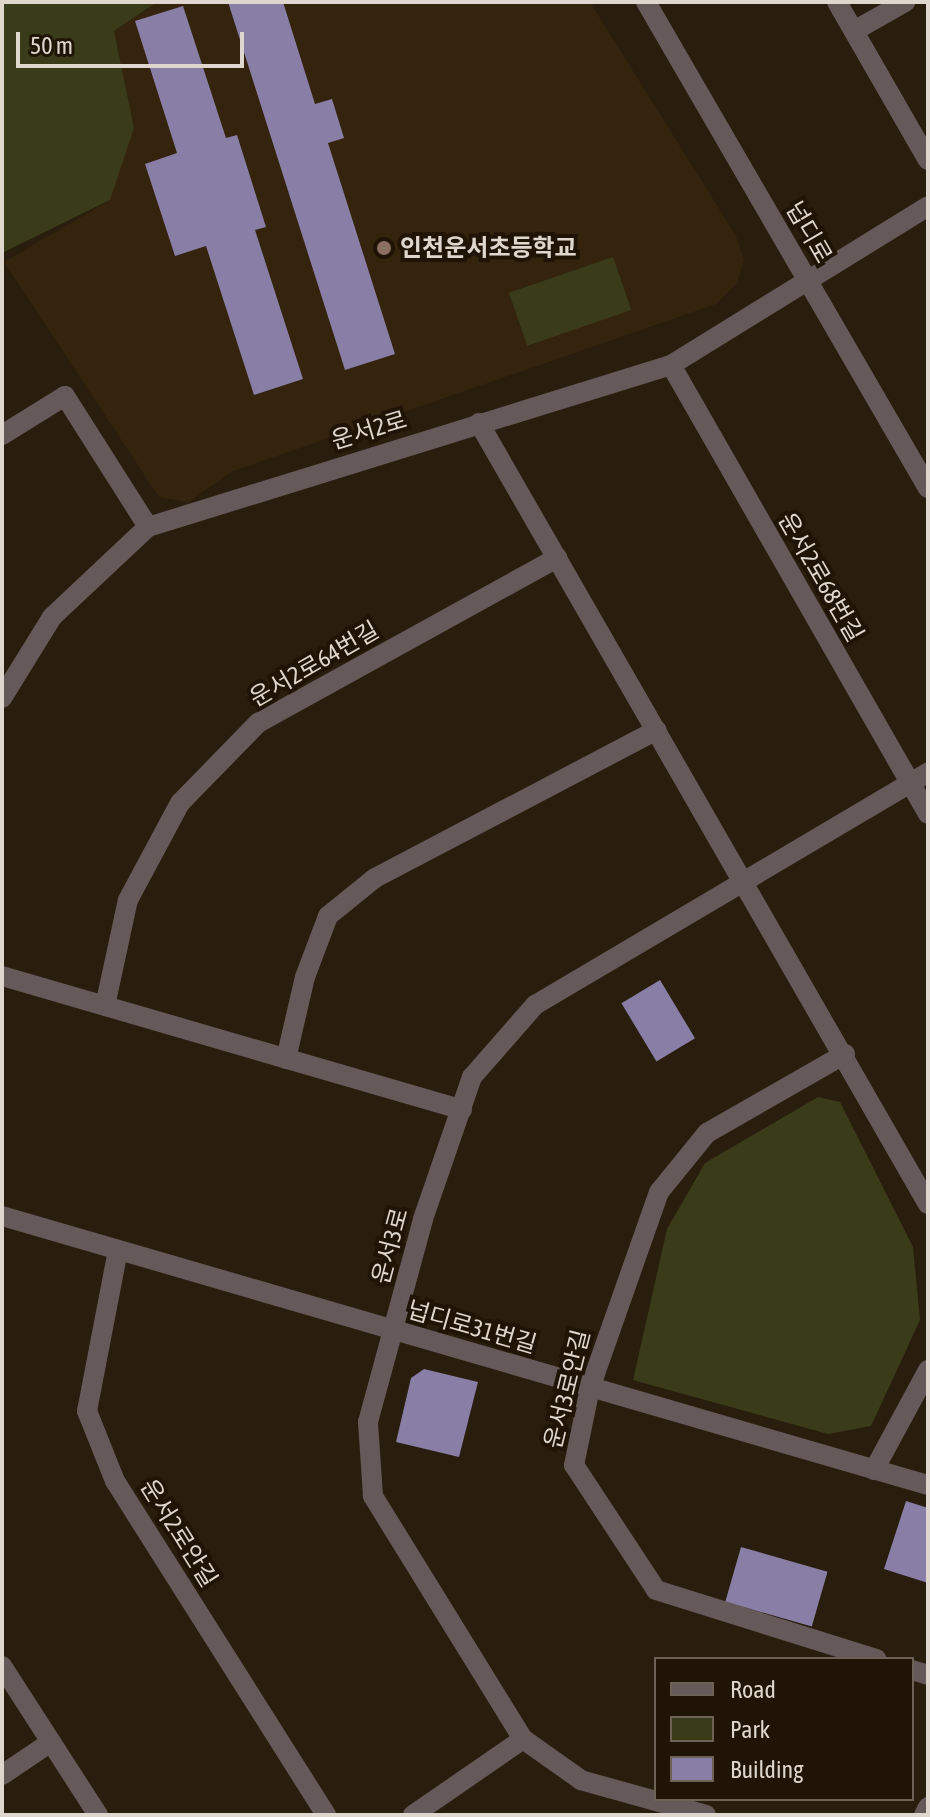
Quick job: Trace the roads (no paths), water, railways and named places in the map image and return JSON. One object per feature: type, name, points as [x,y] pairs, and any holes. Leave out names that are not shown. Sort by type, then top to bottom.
[{"type":"street","name":"넙디로","points":[[646,2],[928,488]]},
{"type":"street","points":[[837,2],[928,160]]},
{"type":"street","points":[[854,31],[905,2]]},
{"type":"street","name":"운서2로","points":[[2,698],[52,617],[148,527],[671,365],[928,206]]},
{"type":"street","name":"운서2로68번길","points":[[671,365],[920,778],[928,814]]},
{"type":"street","points":[[2,435],[65,396],[148,527]]},
{"type":"street","points":[[479,423],[845,1054],[928,1204]]},
{"type":"street","name":"운서2로64번길","points":[[105,1006],[128,900],[180,803],[258,723],[557,558]]},
{"type":"street","points":[[286,1059],[305,977],[328,916],[375,878],[657,730]]},
{"type":"street","name":"운서3로","points":[[654,1800],[581,1780],[523,1739],[373,1496],[368,1422],[395,1332],[423,1219],[472,1077],[535,1005],[920,778]]},
{"type":"street","points":[[2,976],[462,1110]]},
{"type":"street","name":"운서3로안길","points":[[845,1054],[707,1133],[659,1192],[590,1388],[574,1465],[656,1590],[870,1657]]},
{"type":"street","name":"넙디로31번길","points":[[2,1216],[928,1485]]},
{"type":"street","name":"운서2로안길","points":[[118,1250],[87,1411],[115,1481],[326,1815]]},
{"type":"street","points":[[874,1470],[928,1370]]},
{"type":"street","points":[[2,1666],[98,1815]]},
{"type":"street","points":[[413,1815],[523,1739]]},
{"type":"street","points":[[2,1775],[51,1742]]},
{"type":"street","name":"운서3로","points":[[656,1801],[706,1815]]},
{"type":"street","points":[[924,1815],[928,1807]]},
{"type":"place","name":"인천운서초등학교","points":[[384,248]]}]
